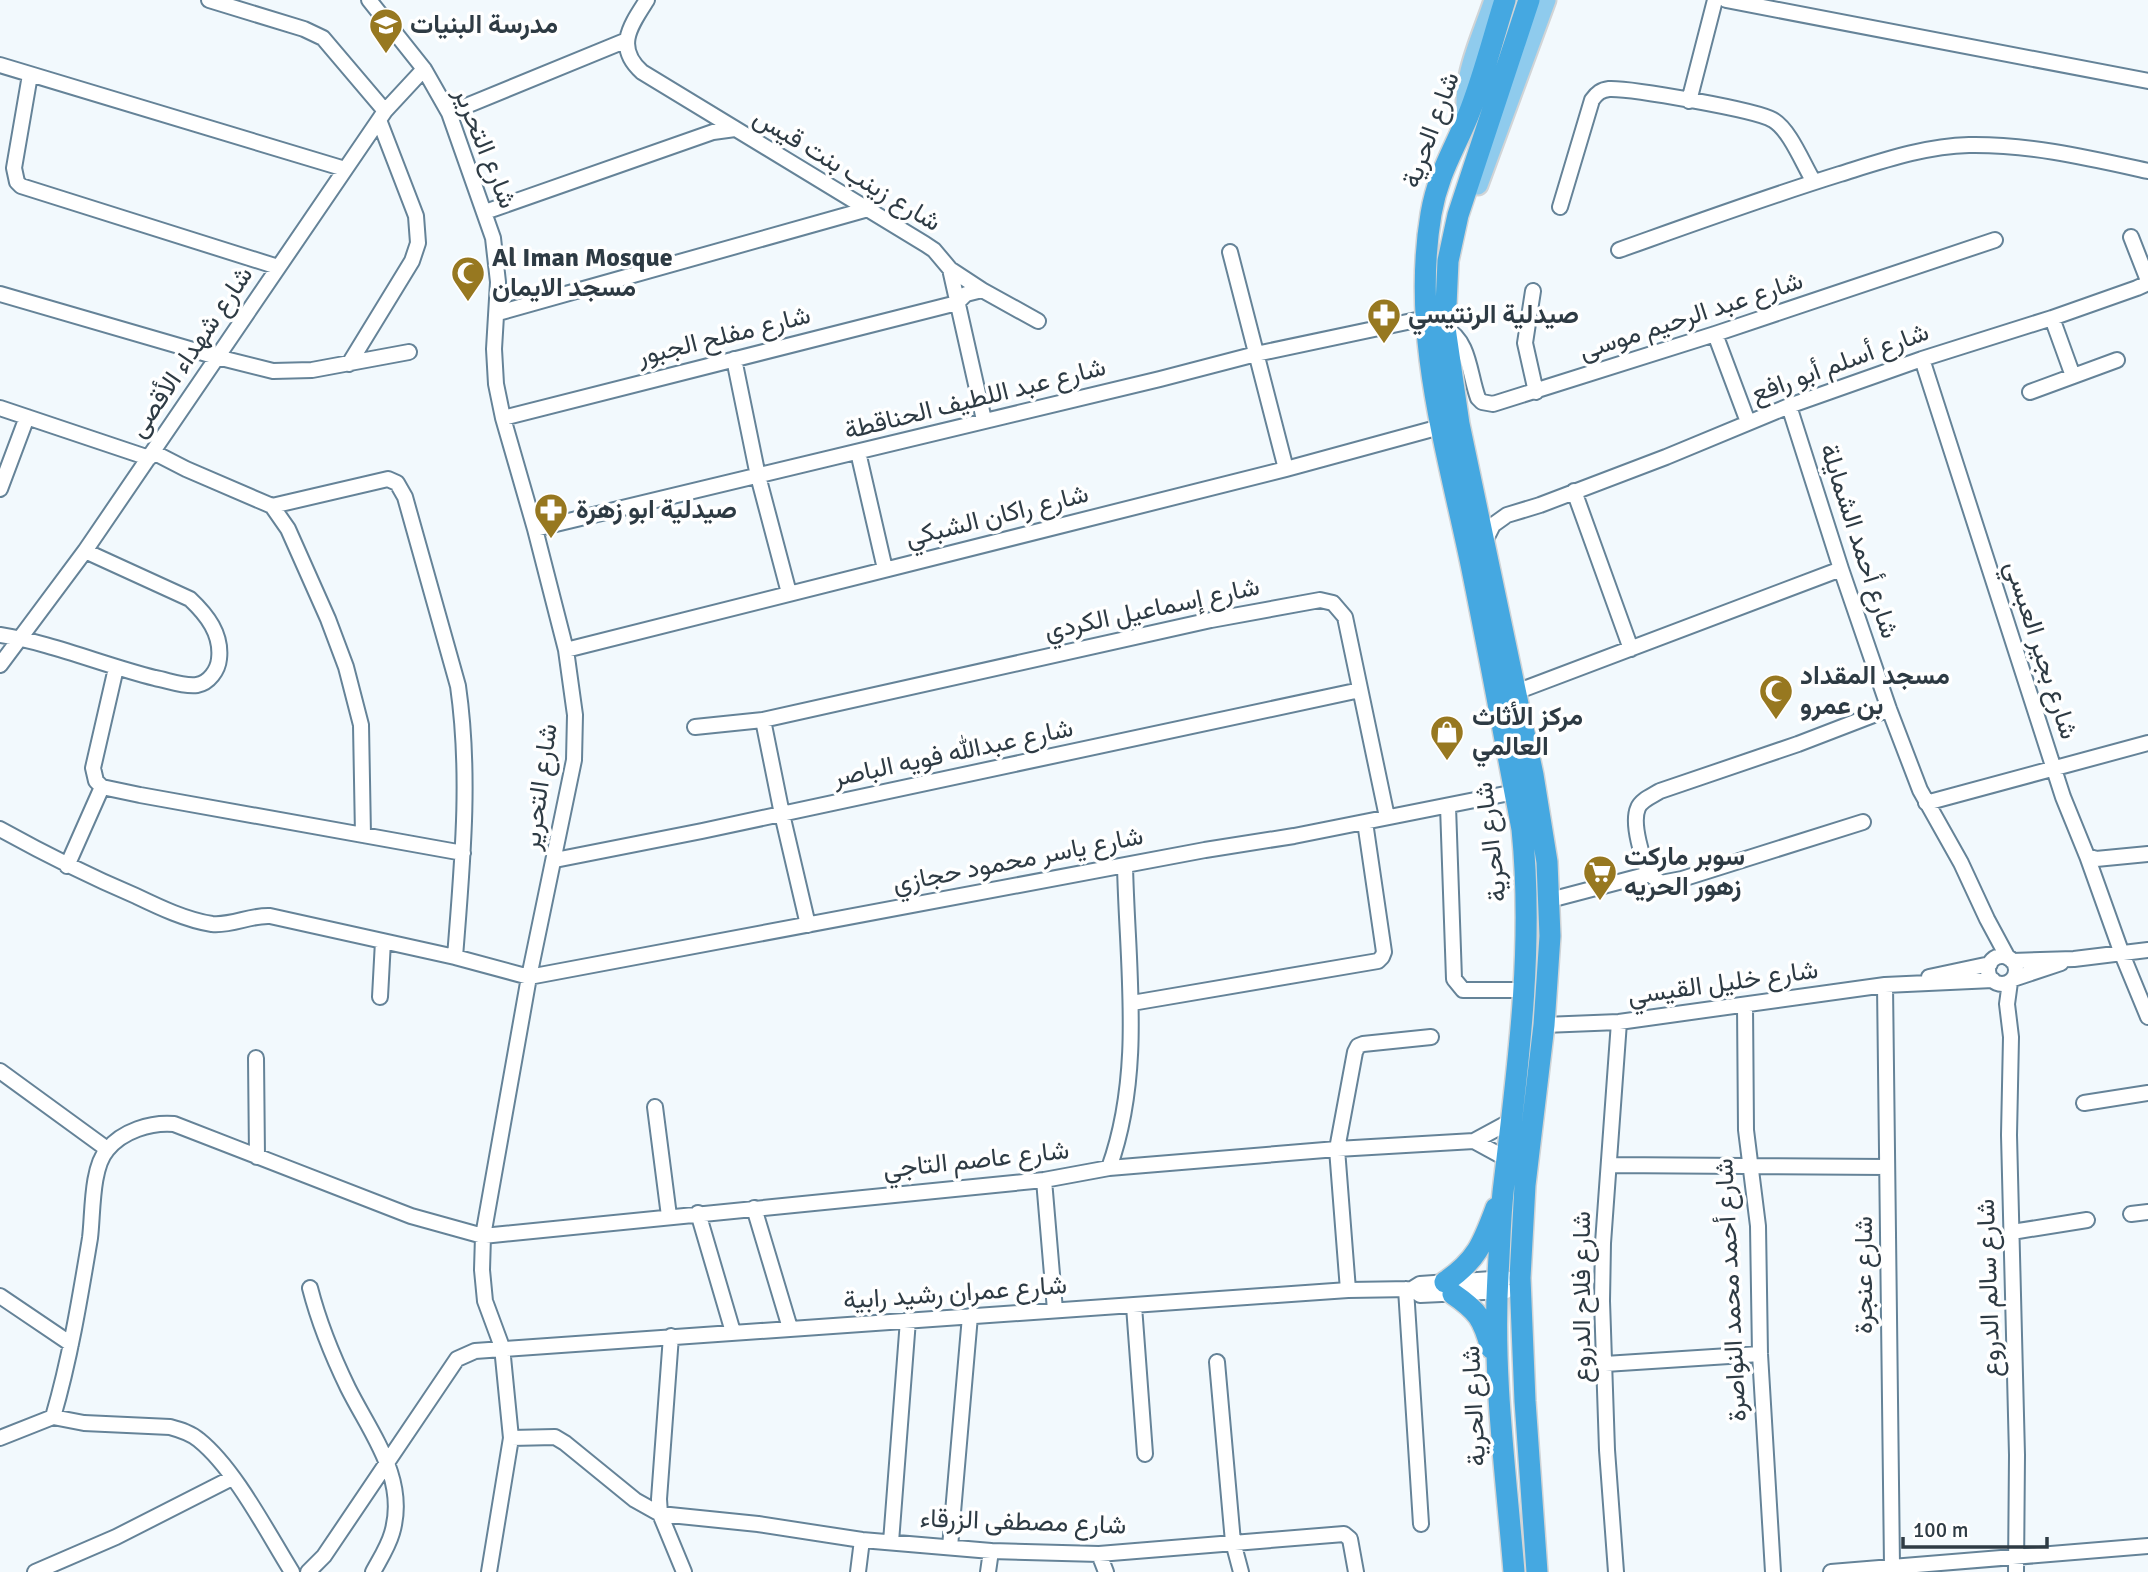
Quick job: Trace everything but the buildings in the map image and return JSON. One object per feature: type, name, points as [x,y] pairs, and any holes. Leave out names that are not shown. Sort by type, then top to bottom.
[{"type":"highway","name":"شارع الحرية","points":[[1505,0],[1467,117],[1442,169],[1432,207],[1425,290],[1459,424],[1516,692],[1543,825],[1550,900],[1544,1025],[1525,1185],[1520,1284],[1537,1572]]},
{"type":"highway","name":"شارع الحرية","points":[[1514,1572],[1498,1375],[1498,1285],[1504,1186],[1525,990],[1528,898],[1522,829],[1471,564],[1440,426],[1429,354],[1458,215],[1529,0]]},
{"type":"highway","points":[[1498,1375],[1484,1322],[1449,1288],[1486,1236],[1504,1186]]},
{"type":"main road","points":[[1467,117],[1464,101],[1466,84],[1494,0]]},
{"type":"main road","points":[[1458,215],[1471,201],[1546,0]]},
{"type":"main road","points":[[1502,122],[1518,99],[1559,0]]},
{"type":"street","points":[[209,0],[304,29],[323,38],[382,116],[416,216],[418,243],[412,261],[349,363]]},
{"type":"street","name":"شارع التحرير","points":[[369,0],[424,69],[449,113],[485,212],[497,261],[498,313],[494,365],[503,418],[536,529],[566,650],[575,715],[574,760],[529,977],[483,1236],[485,1301],[502,1347],[511,1438],[489,1572]]},
{"type":"street","points":[[646,0],[632,25],[627,40],[628,54],[642,72],[735,129]]},
{"type":"street","points":[[1689,101],[1715,0]]},
{"type":"street","points":[[1726,0],[2148,81]]},
{"type":"street","points":[[449,113],[627,40]]},
{"type":"street","points":[[0,65],[345,169]]},
{"type":"street","name":"شارع شهداء الأقصى","points":[[0,665],[85,551],[382,116],[424,69]]},
{"type":"street","points":[[30,75],[14,169],[21,186],[278,267]]},
{"type":"street","points":[[1560,208],[1587,113],[1596,94],[1601,91],[1621,89],[1756,114],[1775,121],[1788,137],[1814,182]]},
{"type":"street","name":"شارع زينب بنت قيس","points":[[485,212],[713,132],[735,129],[934,250],[950,269],[984,421]]},
{"type":"street","points":[[1619,250],[1814,182],[1917,151],[1968,145],[2005,146],[2050,151],[2148,171]]},
{"type":"street","points":[[498,313],[868,209]]},
{"type":"street","name":"شارع أسلم أبو رافع","points":[[1507,515],[1667,457],[1789,407],[2146,284],[2147,278],[2131,237]]},
{"type":"street","name":"شارع عبد الرحيم موسى","points":[[1435,323],[1454,333],[1462,344],[1476,393],[1482,402],[1493,404],[1995,240]]},
{"type":"street","points":[[1230,252],[1286,469]]},
{"type":"street","points":[[950,269],[1038,321]]},
{"type":"street","name":"شارع مفلح الجبور","points":[[503,418],[957,303],[966,294],[982,290]]},
{"type":"street","points":[[1533,291],[1525,343],[1535,392]]},
{"type":"street","points":[[0,294],[261,369],[285,372],[409,352]]},
{"type":"street","points":[[2052,318],[2073,376]]},
{"type":"street","name":"شارع عبد اللطيف الحناقطة","points":[[536,529],[1256,354],[1435,323]]},
{"type":"street","points":[[1714,334],[1748,422]]},
{"type":"street","points":[[734,359],[758,476],[789,593]]},
{"type":"street","name":"شارع بجير العبسي","points":[[1922,359],[2071,822],[2087,856],[2148,1017]]},
{"type":"street","points":[[2030,392],[2117,360]]},
{"type":"street","name":"شارع أحمد الشمايلة","points":[[1789,407],[1889,709],[1926,803],[1961,863],[2010,960]]},
{"type":"street","points":[[0,408],[151,455],[272,506],[299,551],[346,667],[361,725],[363,835]]},
{"type":"street","points":[[0,489],[27,418]]},
{"type":"street","name":"شارع راكان الشبكي","points":[[566,650],[1286,469],[1440,426]]},
{"type":"street","points":[[858,452],[886,569]]},
{"type":"street","points":[[272,506],[388,479],[397,482],[401,488],[458,686],[465,776],[463,853],[455,957]]},
{"type":"street","points":[[1574,491],[1631,649]]},
{"type":"street","points":[[1475,503],[1507,515]]},
{"type":"street","points":[[1484,543],[1493,525],[1507,515]]},
{"type":"street","points":[[0,635],[21,638],[116,668],[197,685],[206,681],[219,666],[220,643],[204,612],[190,600],[85,551]]},
{"type":"street","points":[[1516,692],[1841,569]]},
{"type":"street","name":"شارع إسماعيل الكردي","points":[[695,727],[763,720],[1212,620],[1320,600],[1333,603],[1345,617],[1387,817]]},
{"type":"street","points":[[116,668],[93,768],[96,781],[102,787],[463,853]]},
{"type":"street","name":"شارع عبدالله فويه الباصر","points":[[555,860],[1360,690]]},
{"type":"street","points":[[1863,822],[1682,879],[1661,883],[1649,874],[1636,819],[1638,807],[1643,801],[1671,786],[1798,744],[1889,709]]},
{"type":"street","points":[[763,720],[808,925]]},
{"type":"street","points":[[1926,803],[2148,743]]},
{"type":"street","points":[[67,866],[102,787]]},
{"type":"street","name":"شارع ياسر محمود حجازي","points":[[529,977],[1515,792]]},
{"type":"street","points":[[1448,806],[1454,979],[1464,990],[1525,990]]},
{"type":"street","points":[[1132,1003],[1378,961],[1384,952],[1365,822]]},
{"type":"street","points":[[0,829],[67,866],[167,910],[210,923],[233,923],[257,916],[270,916],[455,957],[529,977]]},
{"type":"street","points":[[2087,856],[2096,859],[2148,854]]},
{"type":"street","points":[[1109,1168],[1121,1136],[1127,1099],[1132,1003],[1125,865]]},
{"type":"street","points":[[1550,900],[1649,874]]},
{"type":"street","name":"شارع أحمد الشمايلة","points":[[1987,919],[1991,962]]},
{"type":"street","points":[[380,997],[383,941]]},
{"type":"street","name":"شارع خليل القيسي","points":[[2010,960],[2074,959],[2148,950]]},
{"type":"street","points":[[2000,957],[2010,960],[2016,968],[2003,981],[1988,971],[1991,962],[2000,957]]},
{"type":"street","name":"شارع خليل القيسي","points":[[1544,1025],[1619,1022],[1885,985],[2003,981],[2074,959]]},
{"type":"street","name":"شارع خليل القيسي","points":[[1907,983],[1991,962]]},
{"type":"street","name":"شارع سالم الدروع","points":[[2003,981],[2011,1037],[2009,1135],[2017,1455],[2015,1565]]},
{"type":"street","name":"شارع عنجرة","points":[[1885,985],[1892,1566]]},
{"type":"street","name":"شارع أحمد محمد النواصرة","points":[[1745,1005],[1746,1130],[1758,1226],[1760,1354],[1773,1572]]},
{"type":"street","name":"شارع فلاح الدروع","points":[[1616,1572],[1607,1450],[1603,1243],[1619,1022]]},
{"type":"street","points":[[1348,1290],[1337,1149],[1358,1046],[1431,1037]]},
{"type":"street","points":[[256,1058],[257,1157]]},
{"type":"street","points":[[0,1071],[107,1149],[98,1171],[90,1237],[71,1343],[52,1417]]},
{"type":"street","points":[[2084,1103],[2148,1093]]},
{"type":"street","points":[[655,1107],[669,1216]]},
{"type":"street","name":"شارع عاصم التاجي","points":[[107,1149],[134,1131],[161,1123],[174,1124],[411,1216],[483,1236],[1044,1180],[1109,1168],[1337,1149],[1474,1141],[1511,1121]]},
{"type":"street","points":[[1474,1141],[1507,1159]]},
{"type":"street","points":[[1610,1165],[1887,1167]]},
{"type":"street","points":[[1044,1180],[1055,1310]]},
{"type":"street","points":[[754,1208],[790,1328]]},
{"type":"street","points":[[2132,1214],[2148,1212]]},
{"type":"street","points":[[698,1213],[733,1332]]},
{"type":"street","points":[[2012,1232],[2087,1220]]},
{"type":"street","name":"شارع عمران رشيد رابية","points":[[309,1572],[324,1556],[457,1359],[475,1351],[502,1347],[1348,1290],[1409,1289],[1419,1284],[1449,1288],[1520,1284]]},
{"type":"street","points":[[310,1288],[320,1325],[348,1388],[387,1461],[394,1483],[394,1520],[388,1545],[373,1572]]},
{"type":"street","points":[[1409,1289],[1421,1524]]},
{"type":"street","points":[[0,1296],[71,1343]]},
{"type":"street","points":[[1134,1306],[1145,1454]]},
{"type":"street","points":[[950,1547],[970,1316]]},
{"type":"street","points":[[891,1542],[908,1320]]},
{"type":"street","points":[[671,1336],[660,1472],[660,1514],[684,1572]]},
{"type":"street","points":[[1605,1364],[1760,1354]]},
{"type":"street","points":[[1217,1362],[1233,1542],[1241,1572]]},
{"type":"street","points":[[0,1438],[52,1417],[85,1423],[184,1430],[198,1438],[232,1478],[292,1572]]},
{"type":"street","points":[[511,1438],[555,1437],[635,1500],[660,1514]]},
{"type":"street","points":[[35,1572],[116,1537],[232,1478]]},
{"type":"street","name":"شارع مصطفى الزرقاء","points":[[660,1514],[758,1524],[862,1540],[990,1551],[1099,1554],[1344,1534],[1350,1539],[1356,1572]]},
{"type":"street","points":[[858,1572],[862,1540]]},
{"type":"street","points":[[1831,1572],[1892,1566],[2015,1565],[2148,1546]]},
{"type":"street","points":[[988,1572],[990,1551]]},
{"type":"street","points":[[1099,1554],[1106,1572]]},
{"type":"place","name":"مدرسة البنيات","points":[[386,55]]},
{"type":"place","name":"Al Iman Mosque مسجد الايمان","points":[[468,303]]},
{"type":"place","name":"صيدلية الرنتيسي","points":[[1384,345]]},
{"type":"place","name":"صيدلية ابو زهرة","points":[[551,540]]},
{"type":"place","name":"مسجد المقداد بن عمرو","points":[[1776,721]]},
{"type":"place","name":"مركز الأثاث العالمي","points":[[1447,762]]},
{"type":"place","name":"سوبر ماركت زهور الحريه","points":[[1600,902]]}]
